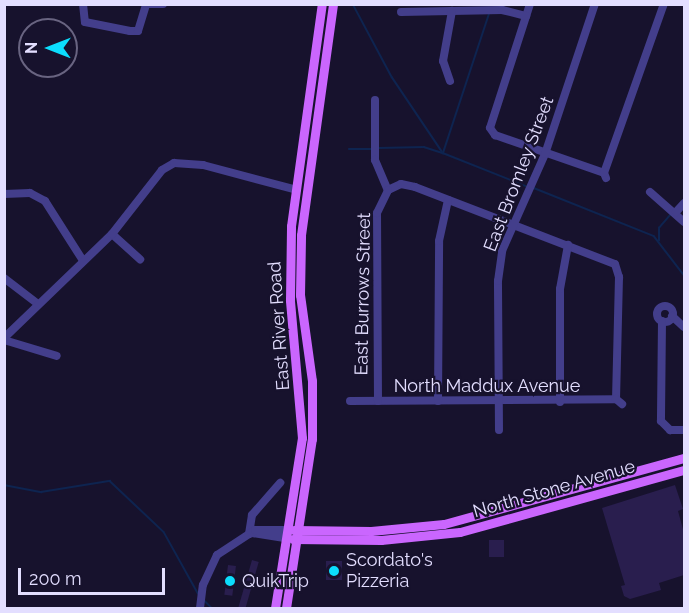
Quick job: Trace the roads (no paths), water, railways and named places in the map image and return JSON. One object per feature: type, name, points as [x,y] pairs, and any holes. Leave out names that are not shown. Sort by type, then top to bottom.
[{"type":"main road","name":"East River Road","points":[[275,609],[288,535],[302,428],[290,250],[322,4]]},
{"type":"main road","name":"East River Road","points":[[286,608],[300,535],[313,408],[300,263],[333,4]]},
{"type":"main road","points":[[297,190],[301,197],[295,247],[300,263]]},
{"type":"main road","points":[[290,250],[298,309],[303,313]]},
{"type":"main road","name":"North Stone Avenue","points":[[288,535],[371,531],[444,524],[684,458]]},
{"type":"main road","name":"North Stone Avenue","points":[[300,535],[381,540],[460,532],[684,470]]},
{"type":"street","points":[[83,4],[85,22],[130,31],[138,31],[146,4],[163,4]]},
{"type":"street","points":[[530,4],[490,123],[495,135],[605,175],[664,4]]},
{"type":"street","name":"East Bromley Street","points":[[499,430],[498,281],[512,224],[545,154],[595,4]]},
{"type":"street","points":[[401,12],[502,10],[526,16]]},
{"type":"street","points":[[450,81],[443,61],[452,11]]},
{"type":"street","points":[[375,100],[375,160],[388,190],[401,184],[568,245],[560,289],[560,402]]},
{"type":"street","points":[[57,356],[4,339],[82,259],[112,234],[162,170],[174,163],[203,165],[297,190]]},
{"type":"street","name":"East Burrows Street","points":[[378,401],[377,213],[388,190]]},
{"type":"street","points":[[650,192],[676,212],[684,222]]},
{"type":"street","points":[[4,194],[30,193],[45,201],[82,259]]},
{"type":"street","points":[[438,401],[439,241],[448,200]]},
{"type":"street","points":[[676,212],[684,203]]},
{"type":"street","points":[[112,234],[140,259]]},
{"type":"street","name":"North Maddux Avenue","points":[[350,401],[619,401],[617,267],[568,245]]},
{"type":"street","points":[[4,278],[38,304]]},
{"type":"street","points":[[684,327],[672,316],[670,308],[660,307],[657,314],[662,321],[661,422],[670,430],[684,430]]},
{"type":"street","points":[[662,321],[672,316]]},
{"type":"street","points":[[250,533],[252,515],[280,483]]},
{"type":"street","points":[[200,609],[203,585],[217,555],[250,533],[288,535]]},
{"type":"waterway","points":[[353,4],[392,77],[443,153],[526,186]]},
{"type":"waterway","points":[[379,148],[424,147],[443,153],[489,14]]},
{"type":"waterway","points":[[349,149],[371,149]]},
{"type":"waterway","points":[[534,188],[654,236],[684,275]]},
{"type":"waterway","points":[[659,241],[659,228],[671,214]]},
{"type":"waterway","points":[[4,485],[41,492],[110,481],[164,532],[198,593]]},
{"type":"waterway","points":[[205,601],[212,608]]},
{"type":"place","name":"Scordato's Pizzeria","points":[[334,571]]},
{"type":"place","name":"QuikTrip","points":[[230,581]]}]
